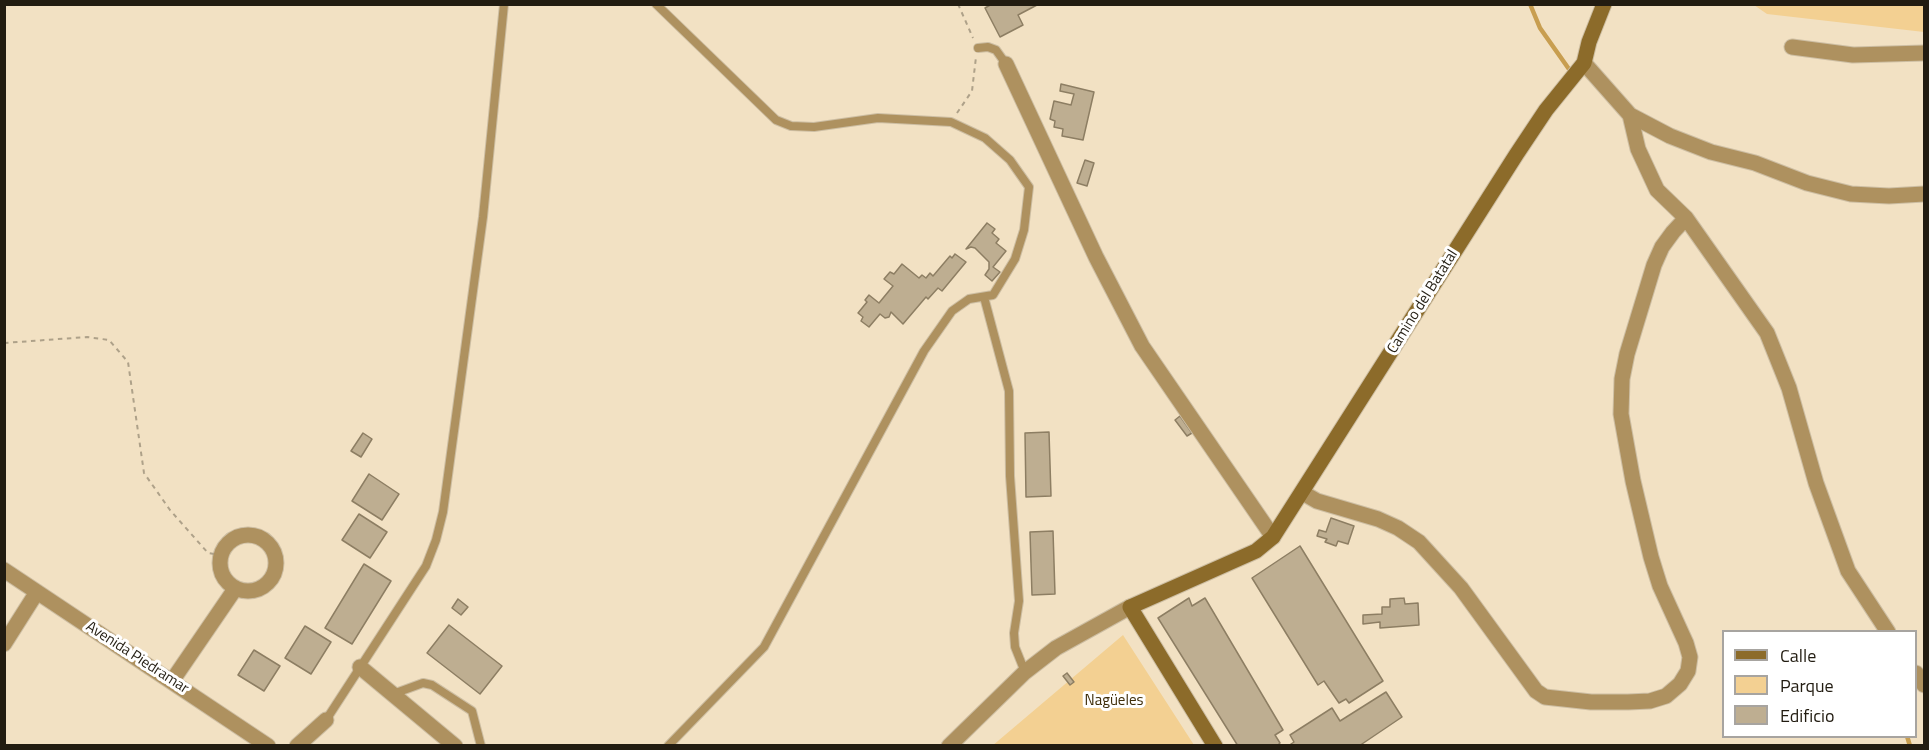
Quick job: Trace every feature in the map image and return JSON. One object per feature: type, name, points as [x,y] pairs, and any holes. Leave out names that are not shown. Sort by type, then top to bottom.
[{"type":"street","points":[[1604,4],[1589,42],[1584,63],[1630,115],[1670,136],[1711,152],[1755,163],[1807,183],[1851,194],[1889,196],[1924,194]]},
{"type":"street","points":[[1792,47],[1852,55],[1924,53]]},
{"type":"street","name":"Camino del Batatal","points":[[950,746],[1025,672],[1056,648],[1130,607],[1256,551],[1273,537],[1516,155],[1546,110],[1584,63]]},
{"type":"street","points":[[1006,64],[1096,257],[1142,346],[1273,537]]},
{"type":"street","points":[[1630,115],[1638,149],[1657,190],[1686,218],[1767,333],[1789,388],[1816,483],[1848,571],[1887,630]]},
{"type":"street","points":[[1303,493],[1317,501],[1378,519],[1398,528],[1419,542],[1461,588],[1536,691],[1545,697],[1591,702],[1628,702],[1650,701],[1666,696],[1680,684],[1688,671],[1690,657],[1660,586],[1651,557],[1633,481],[1621,414],[1622,379],[1627,354],[1654,265],[1662,247],[1686,218]]},
{"type":"street","points":[[250,535],[264,541],[274,553],[277,562],[275,572],[267,585],[258,590],[248,592],[235,589],[222,575],[221,555],[231,540],[250,535]]},
{"type":"street","name":"Avenida Piedramar","points":[[4,570],[268,746]]},
{"type":"street","points":[[172,681],[235,589]]},
{"type":"street","points":[[4,644],[37,592]]},
{"type":"street","points":[[1130,607],[1214,745]]},
{"type":"street","points":[[360,667],[455,746]]},
{"type":"street","points":[[297,746],[326,720]]},
{"type":"lane","points":[[326,720],[426,566],[443,512],[483,216],[504,4]]},
{"type":"lane","points":[[656,4],[776,120],[791,126],[814,127],[878,118],[951,122],[985,138],[1010,160],[1029,187],[1024,230],[1015,259],[993,295],[969,299],[952,310],[924,351],[764,647],[668,746]]},
{"type":"lane","points":[[978,48],[988,47],[996,50],[1006,64]]},
{"type":"lane","points":[[984,297],[1009,391],[1010,476],[1019,601],[1014,647],[1025,672]]},
{"type":"lane","points":[[393,694],[423,683],[432,685],[472,711],[481,746]]},
{"type":"path","points":[[951,122],[972,91],[978,48],[958,4]]},
{"type":"path","points":[[4,343],[87,337],[109,340],[128,362],[144,473],[170,510],[208,553],[221,555]]},
{"type":"green space","points":[[1754,5],[1924,5],[1924,32],[1767,14]]},
{"type":"green space","name":"Nagüeles","points":[[1123,635],[1194,745],[992,746]]},
{"type":"building","points":[[992,4],[1037,5],[1018,15],[1023,25],[1000,37],[985,8]]},
{"type":"building","points":[[1061,84],[1094,92],[1083,140],[1062,136],[1063,129],[1054,127],[1055,121],[1050,119],[1054,101],[1071,105],[1074,94],[1060,91]]},
{"type":"building","points":[[1085,160],[1094,163],[1087,186],[1077,183]]},
{"type":"building","points":[[987,223],[995,229],[992,233],[999,239],[996,243],[1006,251],[993,267],[1000,272],[992,281],[985,275],[989,269],[989,262],[975,248],[966,249]]},
{"type":"building","points":[[955,254],[966,262],[942,291],[938,288],[928,299],[926,297],[903,324],[891,312],[889,317],[885,318],[880,314],[869,327],[861,321],[863,317],[858,313],[867,302],[865,300],[869,295],[879,303],[893,286],[884,279],[890,272],[894,274],[902,264],[919,278],[922,275],[926,278],[930,273],[933,276],[950,256],[952,258]]},
{"type":"building","points":[[1180,416],[1192,433],[1187,436],[1175,420]]},
{"type":"building","points":[[1049,432],[1051,496],[1026,497],[1025,433]]},
{"type":"building","points":[[363,433],[372,439],[361,457],[351,451]]},
{"type":"building","points":[[369,474],[399,494],[382,520],[352,501]]},
{"type":"building","points":[[359,514],[387,532],[370,558],[342,540]]},
{"type":"building","points":[[1331,518],[1354,526],[1348,544],[1338,541],[1336,546],[1325,542],[1327,539],[1317,536],[1319,530],[1326,532]]},
{"type":"building","points":[[1053,531],[1055,594],[1032,595],[1030,532]]},
{"type":"building","points":[[1300,546],[1383,681],[1349,703],[1346,699],[1339,703],[1324,681],[1318,685],[1252,578]]},
{"type":"building","points":[[364,564],[391,581],[352,644],[325,628]]},
{"type":"building","points":[[1189,598],[1192,606],[1205,598],[1283,730],[1275,735],[1280,743],[1277,746],[1238,746],[1158,618]]},
{"type":"building","points":[[1404,598],[1405,604],[1418,603],[1419,625],[1380,628],[1380,622],[1363,624],[1363,615],[1382,614],[1382,607],[1390,607],[1390,599]]},
{"type":"building","points":[[458,599],[468,607],[461,615],[452,608]]},
{"type":"building","points":[[449,625],[502,666],[480,694],[427,653]]},
{"type":"building","points":[[305,626],[331,642],[311,674],[285,658]]},
{"type":"building","points":[[254,650],[280,666],[264,691],[238,675]]},
{"type":"building","points":[[1067,673],[1074,682],[1070,685],[1063,676]]},
{"type":"building","points":[[1386,692],[1402,717],[1359,746],[1288,746],[1294,742],[1290,735],[1332,708],[1340,721]]},
{"type":"waterway","points":[[1530,4],[1540,28],[1571,72]]},
{"type":"waterway","points":[[1908,738],[1910,746]]}]
